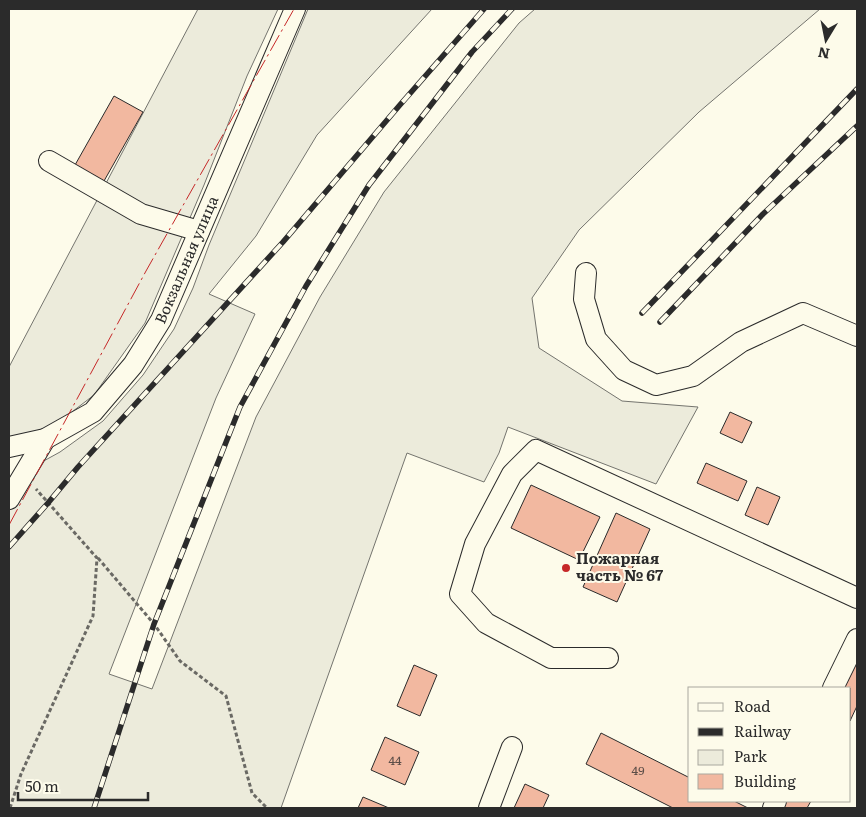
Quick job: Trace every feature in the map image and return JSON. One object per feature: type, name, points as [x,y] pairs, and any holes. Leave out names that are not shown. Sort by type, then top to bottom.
[{"type":"street","name":"Вокзальная улица","points":[[9,447],[45,439],[93,412],[133,365],[161,320],[295,9]]},
{"type":"street","points":[[49,161],[141,214],[199,231]]},
{"type":"street","points":[[586,272],[584,299],[596,339],[624,370],[656,385],[693,376],[741,342],[803,313],[857,336]]},
{"type":"street","points":[[9,499],[45,439]]},
{"type":"street","points":[[608,658],[551,658],[486,623],[460,594],[475,544],[512,474],[536,450],[857,598]]},
{"type":"street","points":[[833,687],[857,639]]},
{"type":"street","points":[[488,808],[512,747]]},
{"type":"path","points":[[24,474],[154,624],[180,661],[226,696],[252,793],[267,808]]},
{"type":"path","points":[[10,808],[21,774],[93,616],[98,558]]},
{"type":"green space","points":[[198,9],[278,9],[247,76],[204,185],[145,323],[94,395],[51,428],[9,438],[9,367]]},
{"type":"green space","points":[[308,9],[432,9],[317,135],[256,236],[209,294],[255,314],[216,398],[109,674],[152,689],[256,417],[320,297],[384,192],[519,23],[535,9],[820,9],[699,112],[579,230],[532,298],[539,348],[622,401],[698,407],[656,484],[508,427],[499,453],[484,482],[407,453],[281,808],[9,808],[9,480],[60,452],[103,421],[143,375],[174,329],[193,288],[209,245]]},
{"type":"building","points":[[114,96],[143,112],[104,181],[75,165]]},
{"type":"building","points":[[730,412],[752,422],[742,443],[720,433]]},
{"type":"building","points":[[706,463],[747,481],[738,501],[697,483]]},
{"type":"building","points":[[531,485],[600,517],[579,560],[511,528]]},
{"type":"building","points":[[757,487],[780,497],[768,525],[745,515]]},
{"type":"building","points":[[616,513],[650,529],[617,602],[583,587]]},
{"type":"building","points":[[857,657],[857,706],[851,719],[851,687],[842,687]]},
{"type":"building","points":[[414,665],[437,675],[420,716],[397,706]]},
{"type":"building","points":[[601,733],[688,777],[688,802],[736,802],[748,808],[673,808],[586,764]]},
{"type":"building","points":[[385,737],[419,752],[405,785],[371,770]]},
{"type":"building","points":[[525,784],[549,795],[543,808],[514,808]]},
{"type":"building","points":[[363,797],[389,808],[358,808]]},
{"type":"building","points":[[786,802],[810,802],[807,808],[783,808]]},
{"type":"railway","points":[[9,547],[78,467],[283,242],[484,9]]},
{"type":"railway","points":[[94,808],[154,624],[240,407],[306,286],[369,185],[472,52],[512,9]]},
{"type":"railway","points":[[642,313],[857,89]]},
{"type":"railway","points":[[660,322],[763,214],[857,126]]},
{"type":"power","points":[[9,525],[146,271],[294,9]]},
{"type":"place","name":"Пожарная часть № 67","points":[[566,568]]}]
